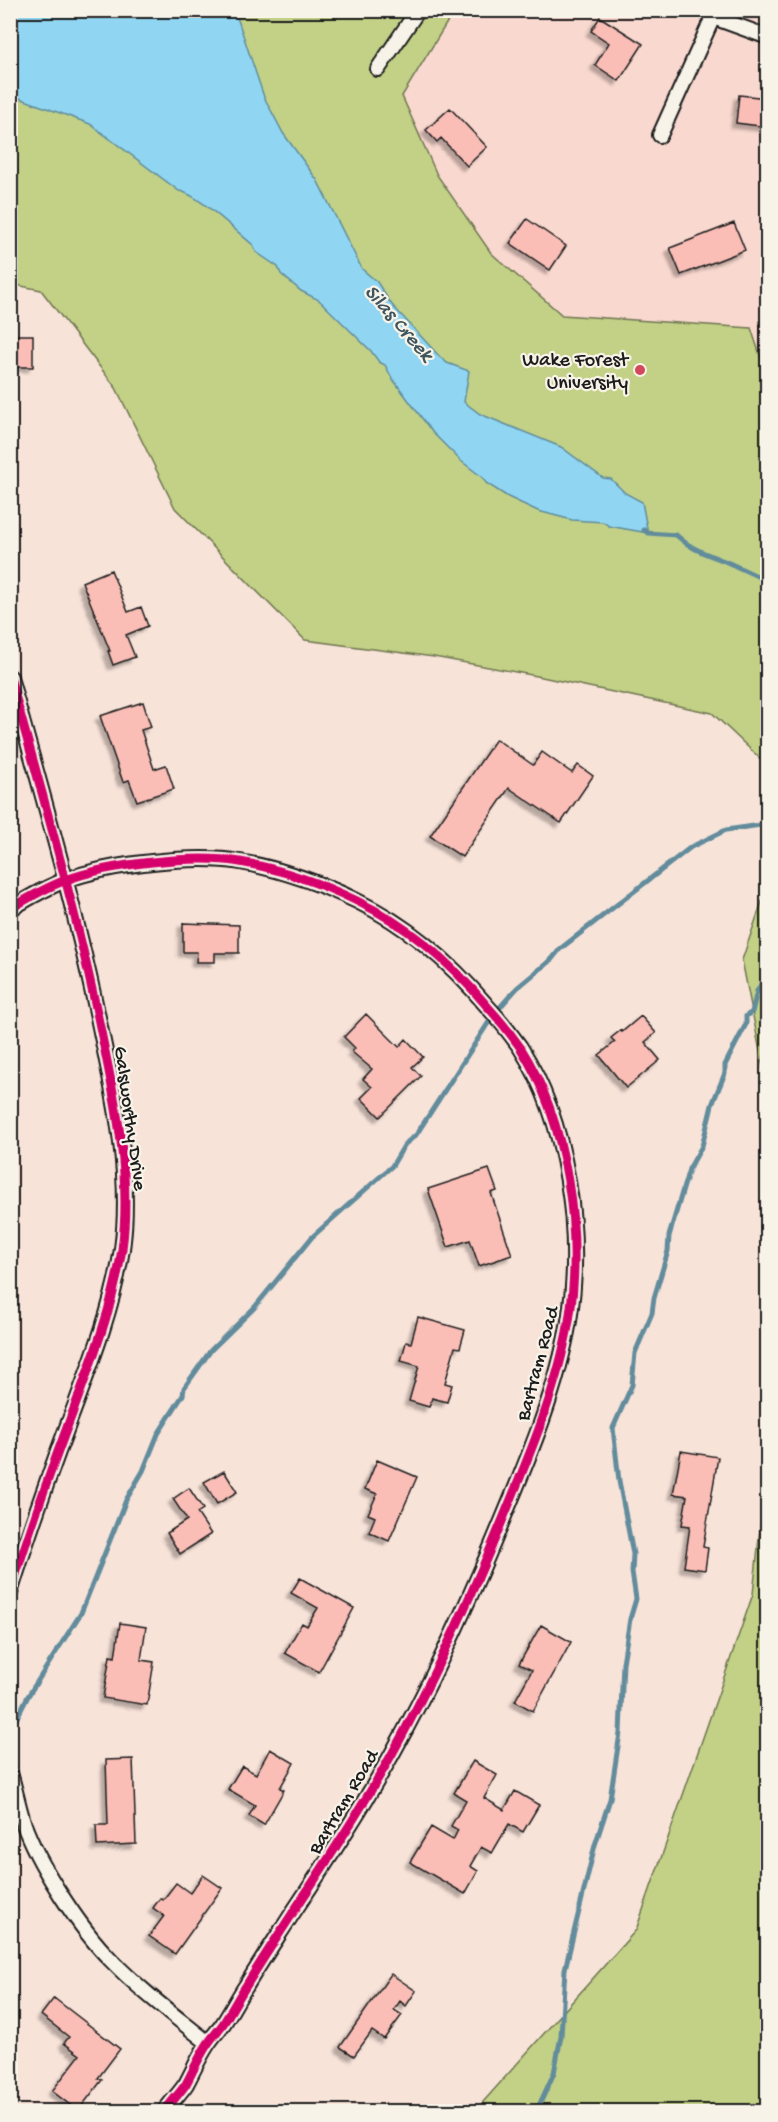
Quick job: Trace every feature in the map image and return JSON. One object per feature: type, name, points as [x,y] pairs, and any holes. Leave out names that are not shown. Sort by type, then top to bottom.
[{"type":"street","points":[[378,69],[418,10]]},
{"type":"street","points":[[660,135],[708,14],[768,37]]},
{"type":"street","name":"Galsworthy Drive","points":[[10,677],[83,942],[110,1071],[125,1184],[125,1217],[115,1282],[97,1346],[10,1593]]},
{"type":"street","name":"Bartram Road","points":[[10,909],[66,880],[119,867],[203,858],[237,861],[279,870],[312,880],[377,910],[411,933],[471,987],[521,1049],[543,1093],[560,1140],[569,1180],[573,1263],[569,1320],[546,1406],[521,1476],[491,1546],[431,1679],[393,1752],[343,1836],[224,2023],[208,2043],[184,2087],[164,2112]]},
{"type":"street","points":[[10,1773],[34,1850],[88,1933],[109,1959],[132,1981],[208,2043]]},
{"type":"shaded area","name":"Wake Forest University","points":[[330,11],[767,11],[767,607],[616,472]]},
{"type":"green space","points":[[10,11],[454,11],[402,96],[437,175],[491,253],[562,315],[751,328],[768,379],[767,765],[712,713],[434,657],[305,640],[175,508],[116,388],[41,290],[11,284]]},
{"type":"green space","points":[[767,887],[767,1087],[742,960]]},
{"type":"green space","points":[[767,1463],[767,2111],[475,2111],[636,1930],[753,1594]]},
{"type":"water","points":[[10,11],[233,11],[264,97],[283,133],[317,180],[362,269],[377,282],[392,305],[440,357],[447,363],[469,371],[464,402],[480,414],[561,447],[603,478],[611,479],[625,493],[642,502],[648,533],[609,526],[603,522],[572,520],[538,511],[508,497],[486,483],[433,433],[385,365],[379,362],[371,351],[319,300],[301,291],[281,274],[278,267],[256,252],[253,245],[217,214],[196,199],[179,191],[90,124],[11,95]]},
{"type":"building","points":[[600,17],[643,44],[619,81],[595,65],[609,43],[591,31]]},
{"type":"building","points":[[739,95],[768,98],[768,127],[736,123]]},
{"type":"building","points":[[450,108],[487,147],[467,166],[441,138],[437,142],[426,130]]},
{"type":"building","points":[[527,219],[566,246],[550,270],[510,243]]},
{"type":"building","points":[[734,223],[745,250],[681,275],[670,248]]},
{"type":"building","points":[[10,335],[33,335],[33,367],[10,367]]},
{"type":"building","points":[[111,570],[128,612],[141,607],[148,626],[126,635],[135,657],[113,665],[108,651],[110,651],[82,582]]},
{"type":"building","points":[[143,702],[151,727],[141,730],[154,769],[166,765],[174,789],[137,801],[129,780],[123,782],[100,716]]},
{"type":"building","points":[[496,739],[533,765],[542,752],[572,773],[578,765],[593,776],[561,823],[509,788],[462,857],[430,836]]},
{"type":"building","points":[[183,923],[239,925],[239,953],[215,953],[215,962],[196,962],[197,952],[183,952]]},
{"type":"building","points":[[366,1014],[399,1047],[406,1039],[423,1057],[412,1067],[421,1076],[380,1117],[361,1098],[372,1087],[363,1079],[372,1069],[352,1052],[355,1048],[344,1037]]},
{"type":"building","points":[[641,1016],[656,1033],[645,1042],[660,1060],[626,1088],[599,1055],[615,1042],[611,1038]]},
{"type":"building","points":[[489,1169],[497,1191],[491,1193],[512,1255],[479,1266],[470,1240],[448,1247],[428,1189]]},
{"type":"building","points":[[418,1317],[465,1330],[460,1348],[455,1347],[445,1383],[452,1385],[447,1402],[432,1398],[429,1407],[409,1401],[419,1366],[401,1361],[406,1342],[411,1343]]},
{"type":"building","points":[[681,1451],[718,1457],[703,1547],[708,1548],[705,1570],[684,1567],[690,1526],[682,1525],[687,1496],[673,1494]]},
{"type":"building","points":[[377,1460],[417,1477],[389,1541],[369,1532],[375,1517],[368,1514],[377,1494],[365,1489]]},
{"type":"building","points":[[224,1471],[237,1492],[217,1504],[204,1482]]},
{"type":"building","points":[[189,1488],[203,1509],[197,1513],[211,1534],[180,1554],[167,1533],[187,1520],[173,1499]]},
{"type":"building","points":[[300,1578],[354,1608],[319,1672],[285,1653],[302,1623],[307,1626],[318,1608],[291,1593]]},
{"type":"building","points":[[120,1623],[146,1627],[141,1660],[154,1662],[147,1705],[103,1698],[110,1656],[115,1657]]},
{"type":"building","points":[[541,1625],[571,1642],[533,1711],[515,1701],[532,1670],[519,1664]]},
{"type":"building","points":[[270,1749],[294,1763],[280,1788],[284,1790],[264,1825],[249,1816],[255,1805],[228,1789],[242,1766],[256,1774]]},
{"type":"building","points":[[133,1759],[136,1844],[97,1846],[96,1825],[108,1825],[106,1760]]},
{"type":"building","points":[[473,1761],[497,1775],[484,1798],[504,1810],[515,1791],[539,1805],[523,1832],[509,1824],[492,1853],[481,1847],[470,1866],[478,1871],[465,1894],[410,1862],[431,1827],[453,1840],[458,1830],[451,1826],[466,1800],[454,1793]]},
{"type":"building","points":[[203,1875],[222,1888],[175,1954],[149,1936],[164,1916],[153,1908],[160,1898],[163,1900],[176,1883],[190,1893]]},
{"type":"building","points":[[391,1974],[416,1991],[406,2006],[400,2001],[394,2010],[402,2015],[384,2039],[372,2031],[354,2056],[340,2047]]},
{"type":"building","points":[[54,1998],[120,2049],[98,2078],[102,2080],[78,2111],[52,2091],[80,2055],[64,2043],[69,2037],[41,2015]]},
{"type":"waterway","name":"Silas Creek","points":[[644,530],[648,533],[676,535],[695,549],[768,581]]},
{"type":"waterway","points":[[10,1731],[28,1696],[81,1613],[126,1500],[143,1471],[158,1434],[183,1395],[184,1388],[211,1350],[254,1308],[312,1237],[392,1166],[405,1144],[416,1135],[494,1014],[517,988],[552,959],[560,949],[691,847],[726,830],[768,824]]},
{"type":"waterway","points":[[536,2112],[554,2073],[561,2036],[565,1969],[595,1845],[610,1799],[620,1733],[623,1663],[630,1619],[636,1599],[632,1572],[633,1554],[619,1481],[613,1428],[632,1385],[635,1353],[652,1313],[654,1298],[668,1251],[669,1236],[689,1169],[702,1146],[712,1105],[725,1073],[725,1065],[746,1024],[746,1016],[752,1012],[757,991],[768,973]]},
{"type":"cycle path","points":[[10,677],[91,983],[116,1109],[125,1193],[122,1249],[107,1315],[38,1507],[10,1593]]},
{"type":"cycle path","points":[[10,909],[52,886],[84,874],[128,865],[199,859],[240,862],[270,869],[329,888],[357,901],[411,933],[443,960],[473,990],[520,1047],[550,1109],[568,1180],[574,1252],[573,1287],[563,1349],[548,1404],[483,1566],[434,1674],[381,1774],[204,2050],[186,2084],[164,2112]]},
{"type":"place","name":"Wake Forest University","points":[[640,370]]}]
